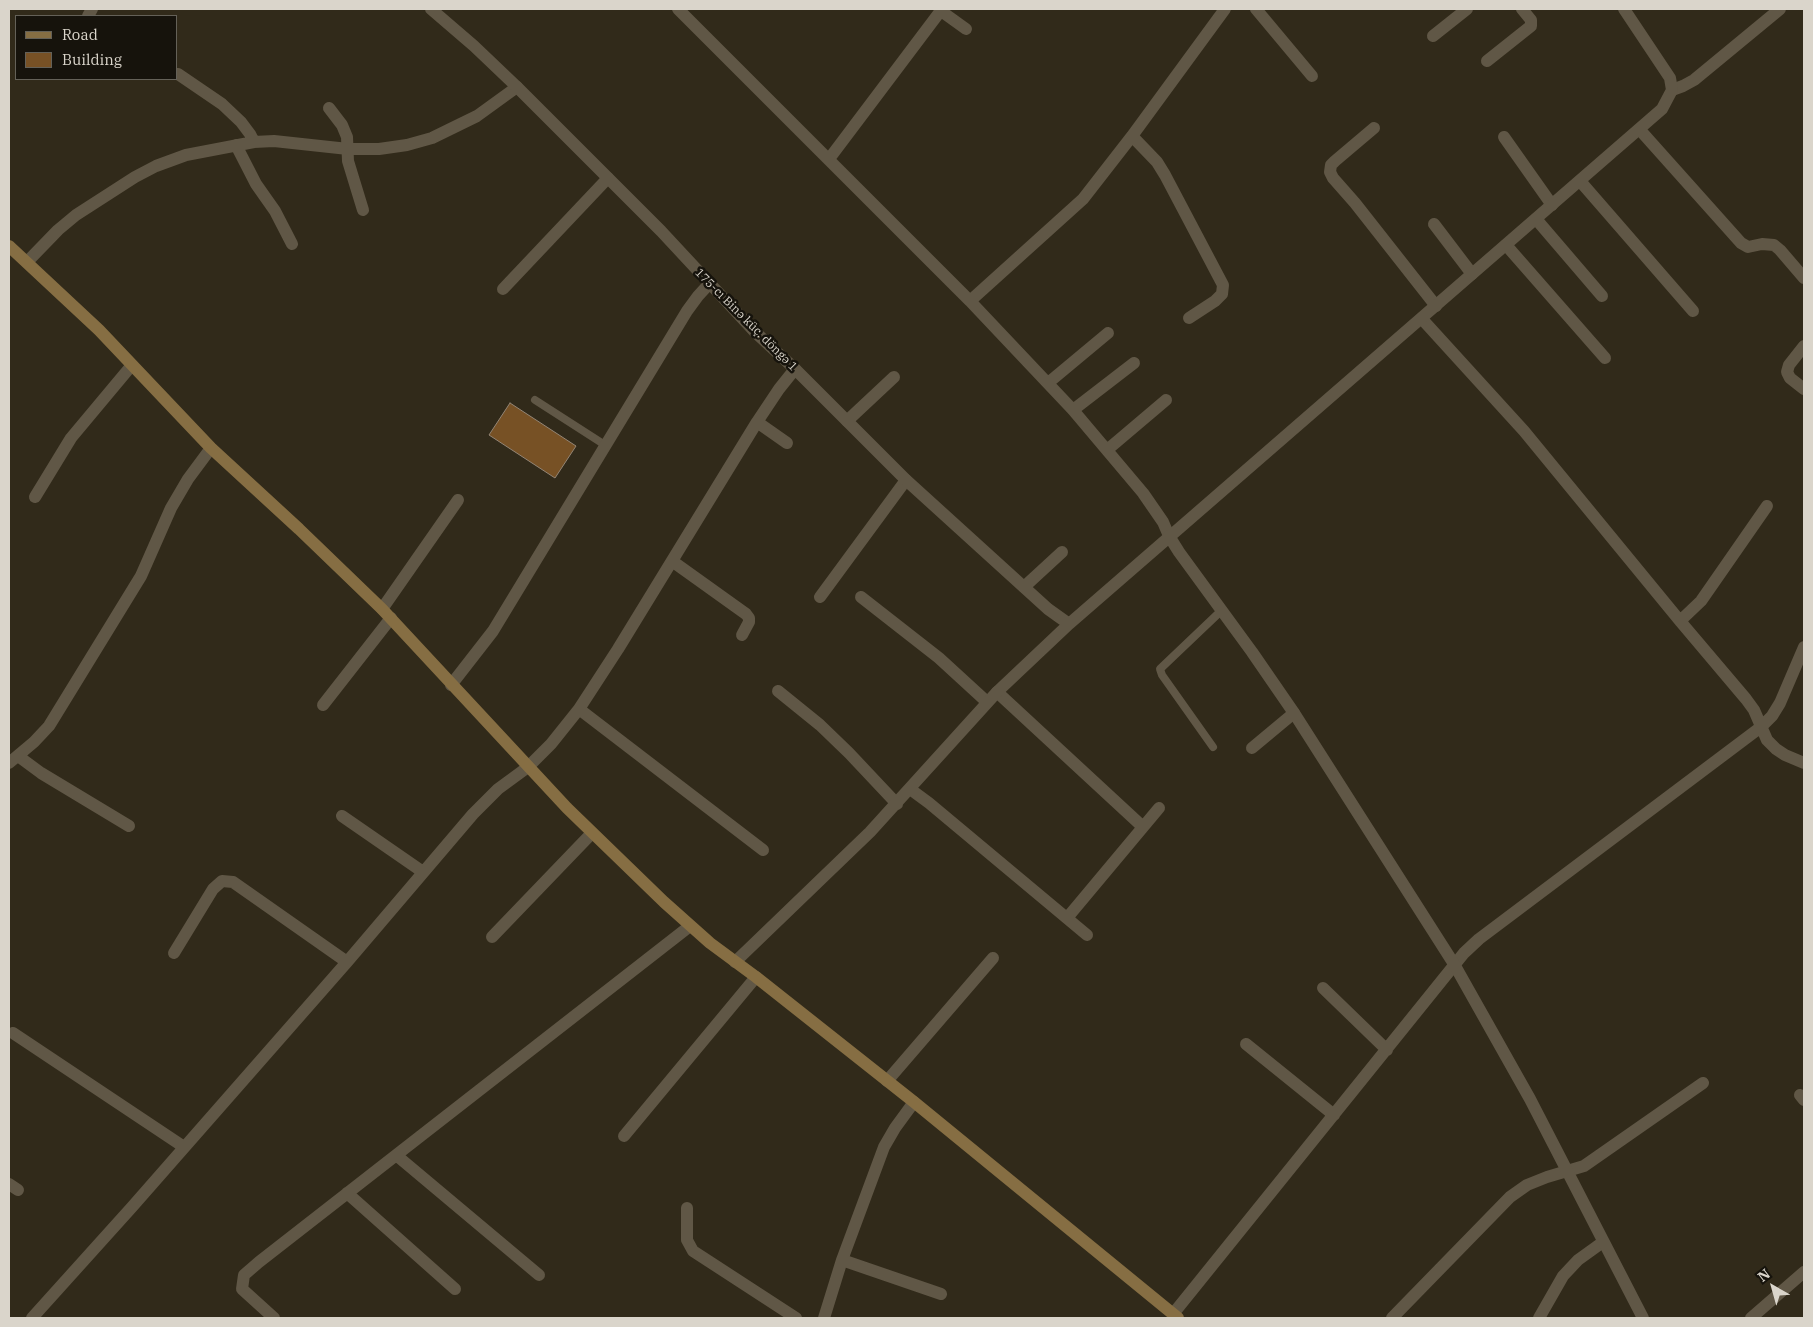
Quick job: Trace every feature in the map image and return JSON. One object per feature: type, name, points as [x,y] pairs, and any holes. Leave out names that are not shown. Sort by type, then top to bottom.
[{"type":"main road","points":[[9,246],[99,330],[211,448],[382,609],[592,834],[690,926],[914,1102],[1175,1316]]},
{"type":"street","name":"175-cı Binə küç. döngə 1","points":[[430,9],[474,46],[517,87],[661,231],[754,331],[795,369],[906,480],[1048,609],[1069,624]]},
{"type":"street","points":[[678,9],[970,301],[1073,410],[1143,493],[1163,522],[1169,536],[1183,558],[1294,713],[1454,964],[1530,1099],[1643,1318]]},
{"type":"street","points":[[1256,9],[1312,76]]},
{"type":"street","points":[[1433,36],[1467,9]]},
{"type":"street","points":[[1487,61],[1531,26],[1532,20],[1522,9]]},
{"type":"street","points":[[736,962],[870,832],[987,702],[1069,624],[1662,109],[1672,90],[1670,78],[1624,9]]},
{"type":"street","points":[[1672,90],[1694,80],[1780,9]]},
{"type":"street","points":[[829,160],[941,10],[966,29]]},
{"type":"street","points":[[970,301],[1083,199],[1132,136],[1221,10]]},
{"type":"street","points":[[178,74],[222,104],[241,122],[254,142]]},
{"type":"street","points":[[27,262],[58,230],[76,215],[135,177],[156,166],[186,155],[254,142],[274,141],[348,149],[379,149],[407,145],[432,138],[477,116],[517,87]]},
{"type":"street","points":[[329,108],[342,125],[347,137],[348,161],[363,210]]},
{"type":"street","points":[[1374,128],[1335,161],[1331,166],[1330,172],[1436,306]]},
{"type":"street","points":[[1640,130],[1740,243],[1748,247],[1762,244],[1774,245],[1804,278]]},
{"type":"street","points":[[1132,136],[1157,162],[1165,174],[1223,285],[1222,294],[1216,301],[1189,318]]},
{"type":"street","points":[[1504,137],[1552,205]]},
{"type":"street","points":[[236,145],[256,184],[275,211],[292,244]]},
{"type":"street","points":[[503,289],[608,178]]},
{"type":"street","points":[[1580,181],[1693,312]]},
{"type":"street","points":[[1536,219],[1602,296]]},
{"type":"street","points":[[1434,224],[1472,274]]},
{"type":"street","points":[[1506,245],[1605,358]]},
{"type":"street","points":[[451,684],[492,631],[687,311],[709,284]]},
{"type":"street","points":[[1422,319],[1524,431],[1680,622],[1746,699],[1754,710],[1768,740],[1776,750],[1804,763]]},
{"type":"street","points":[[1048,383],[1108,333]]},
{"type":"street","points":[[1804,346],[1789,365],[1787,372],[1790,378],[1804,390]]},
{"type":"street","points":[[1073,410],[1134,363]]},
{"type":"street","points":[[35,497],[71,438],[132,365]]},
{"type":"street","points":[[32,1318],[347,962],[473,814],[498,789],[528,767],[551,744],[579,708],[618,649],[757,422],[795,369]]},
{"type":"street","points":[[847,421],[894,377]]},
{"type":"street","points":[[1107,450],[1166,400]]},
{"type":"street","points":[[757,422],[787,443]]},
{"type":"street","points":[[129,826],[41,773],[13,759],[34,742],[49,726],[140,576],[171,508],[188,479],[211,448]]},
{"type":"street","points":[[820,597],[906,480]]},
{"type":"street","points":[[382,609],[458,500]]},
{"type":"street","points":[[1680,622],[1701,601],[1767,506]]},
{"type":"street","points":[[1024,587],[1062,552]]},
{"type":"street","points":[[672,561],[746,614],[750,622],[742,635]]},
{"type":"street","points":[[860,597],[933,652],[987,702]]},
{"type":"street","points":[[323,705],[391,618]]},
{"type":"street","points":[[1175,1316],[1464,952],[1478,939],[1762,727],[1772,716],[1780,702],[1804,647]]},
{"type":"street","points":[[778,691],[820,724],[896,804]]},
{"type":"street","points":[[997,692],[1143,827]]},
{"type":"street","points":[[579,708],[763,850]]},
{"type":"street","points":[[1252,748],[1294,713]]},
{"type":"street","points":[[910,789],[1087,935]]},
{"type":"street","points":[[1067,918],[1159,808]]},
{"type":"street","points":[[342,816],[424,872]]},
{"type":"street","points":[[492,938],[592,834]]},
{"type":"street","points":[[174,953],[213,889],[222,881],[233,882],[347,962]]},
{"type":"street","points":[[274,1318],[242,1289],[244,1275],[690,926]]},
{"type":"street","points":[[887,1081],[993,958]]},
{"type":"street","points":[[624,1136],[756,977]]},
{"type":"street","points":[[1323,988],[1387,1050]]},
{"type":"street","points":[[13,1033],[184,1147]]},
{"type":"street","points":[[1246,1044],[1334,1115]]},
{"type":"street","points":[[1392,1318],[1510,1197],[1527,1185],[1584,1166],[1703,1083]]},
{"type":"street","points":[[824,1318],[842,1260],[884,1147],[914,1102]]},
{"type":"street","points":[[396,1155],[539,1275]]},
{"type":"street","points":[[347,1194],[455,1289]]},
{"type":"street","points":[[688,1208],[687,1240],[693,1250],[796,1318]]},
{"type":"street","points":[[1540,1318],[1564,1276],[1578,1260],[1603,1242]]},
{"type":"street","points":[[842,1260],[942,1294]]},
{"type":"street","points":[[1751,1318],[1804,1272]]},
{"type":"lane","points":[[535,400],[605,446]]},
{"type":"lane","points":[[1213,747],[1162,675],[1160,669],[1222,610]]},
{"type":"building","points":[[510,403],[576,446],[555,478],[489,435]]}]
